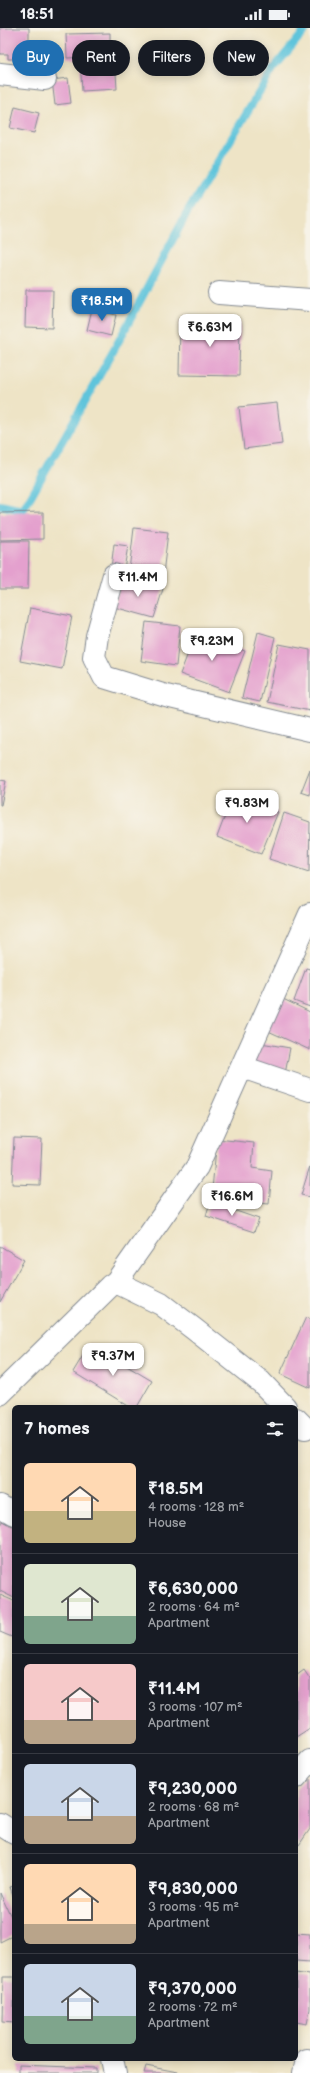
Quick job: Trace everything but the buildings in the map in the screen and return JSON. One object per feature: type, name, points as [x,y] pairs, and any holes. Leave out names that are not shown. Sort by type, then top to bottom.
[{"type":"street","points":[[0,74],[45,79]]},
{"type":"street","points":[[219,293],[310,300]]},
{"type":"street","points":[[114,575],[97,636],[94,657],[104,677],[166,696],[248,714],[310,730]]},
{"type":"street","points":[[0,1394],[110,1286],[116,1282],[197,1167],[310,914]]},
{"type":"street","points":[[242,1067],[310,1090]]},
{"type":"street","points":[[116,1282],[160,1304],[194,1328],[261,1382],[283,1405]]},
{"type":"street","points":[[0,1506],[12,1513]]},
{"type":"street","points":[[0,1824],[12,1832]]},
{"type":"street","points":[[112,2061],[115,2073]]},
{"type":"waterway","points":[[0,505],[23,510],[115,348],[187,213],[273,69],[307,28]]}]
